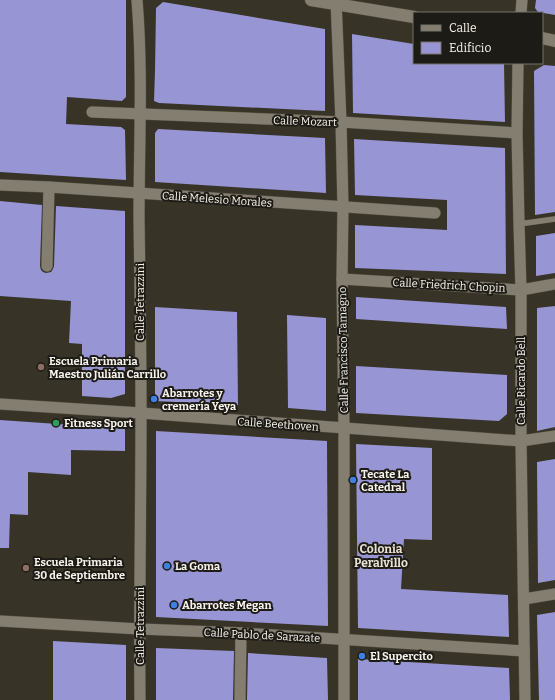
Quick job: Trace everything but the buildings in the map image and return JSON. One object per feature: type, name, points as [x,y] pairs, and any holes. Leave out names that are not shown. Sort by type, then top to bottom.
[{"type":"street","name":"Calle Tetrazzini","points":[[137,0],[140,36],[140,700]]},
{"type":"street","points":[[311,0],[336,2],[413,17]]},
{"type":"street","points":[[521,12],[522,0]]},
{"type":"street","name":"Calle Francisco Tamagno","points":[[336,2],[343,207],[344,700]]},
{"type":"street","points":[[543,38],[555,40]]},
{"type":"street","name":"Calle Ricardo Bell","points":[[518,64],[517,133],[521,290],[521,441],[525,700]]},
{"type":"street","name":"Calle Mozart","points":[[92,112],[341,122],[517,133]]},
{"type":"street","name":"Calle Melesio Morales","points":[[0,185],[49,187],[434,214]]},
{"type":"street","points":[[47,266],[49,187]]},
{"type":"street","name":"Calle Friedrich Chopin","points":[[342,279],[521,290],[555,284]]},
{"type":"street","name":"Calle Beethoven","points":[[0,404],[521,441],[555,436]]},
{"type":"street","points":[[524,600],[555,594]]},
{"type":"street","name":"Calle Pablo de Sarazate","points":[[0,622],[241,633],[524,651]]},
{"type":"street","points":[[240,700],[241,633]]},
{"type":"lane","points":[[519,224],[555,219]]},
{"type":"place","name":"Escuela Primaria Maestro Julián Carrillo","points":[[41,367]]},
{"type":"place","name":"Abarrotes y cremería Yeya","points":[[154,399]]},
{"type":"place","name":"Fitness Sport","points":[[56,423]]},
{"type":"place","name":"Tecate La Catedral","points":[[353,480]]},
{"type":"place","name":"La Goma","points":[[167,566]]},
{"type":"place","name":"Escuela Primaria 30 de Septiembre","points":[[26,568]]},
{"type":"place","name":"Abarrotes Megan","points":[[174,605]]},
{"type":"place","name":"El Supercito","points":[[362,656]]},
{"type":"district","name":"Colonia Peralvillo","points":[[381,556]]}]
